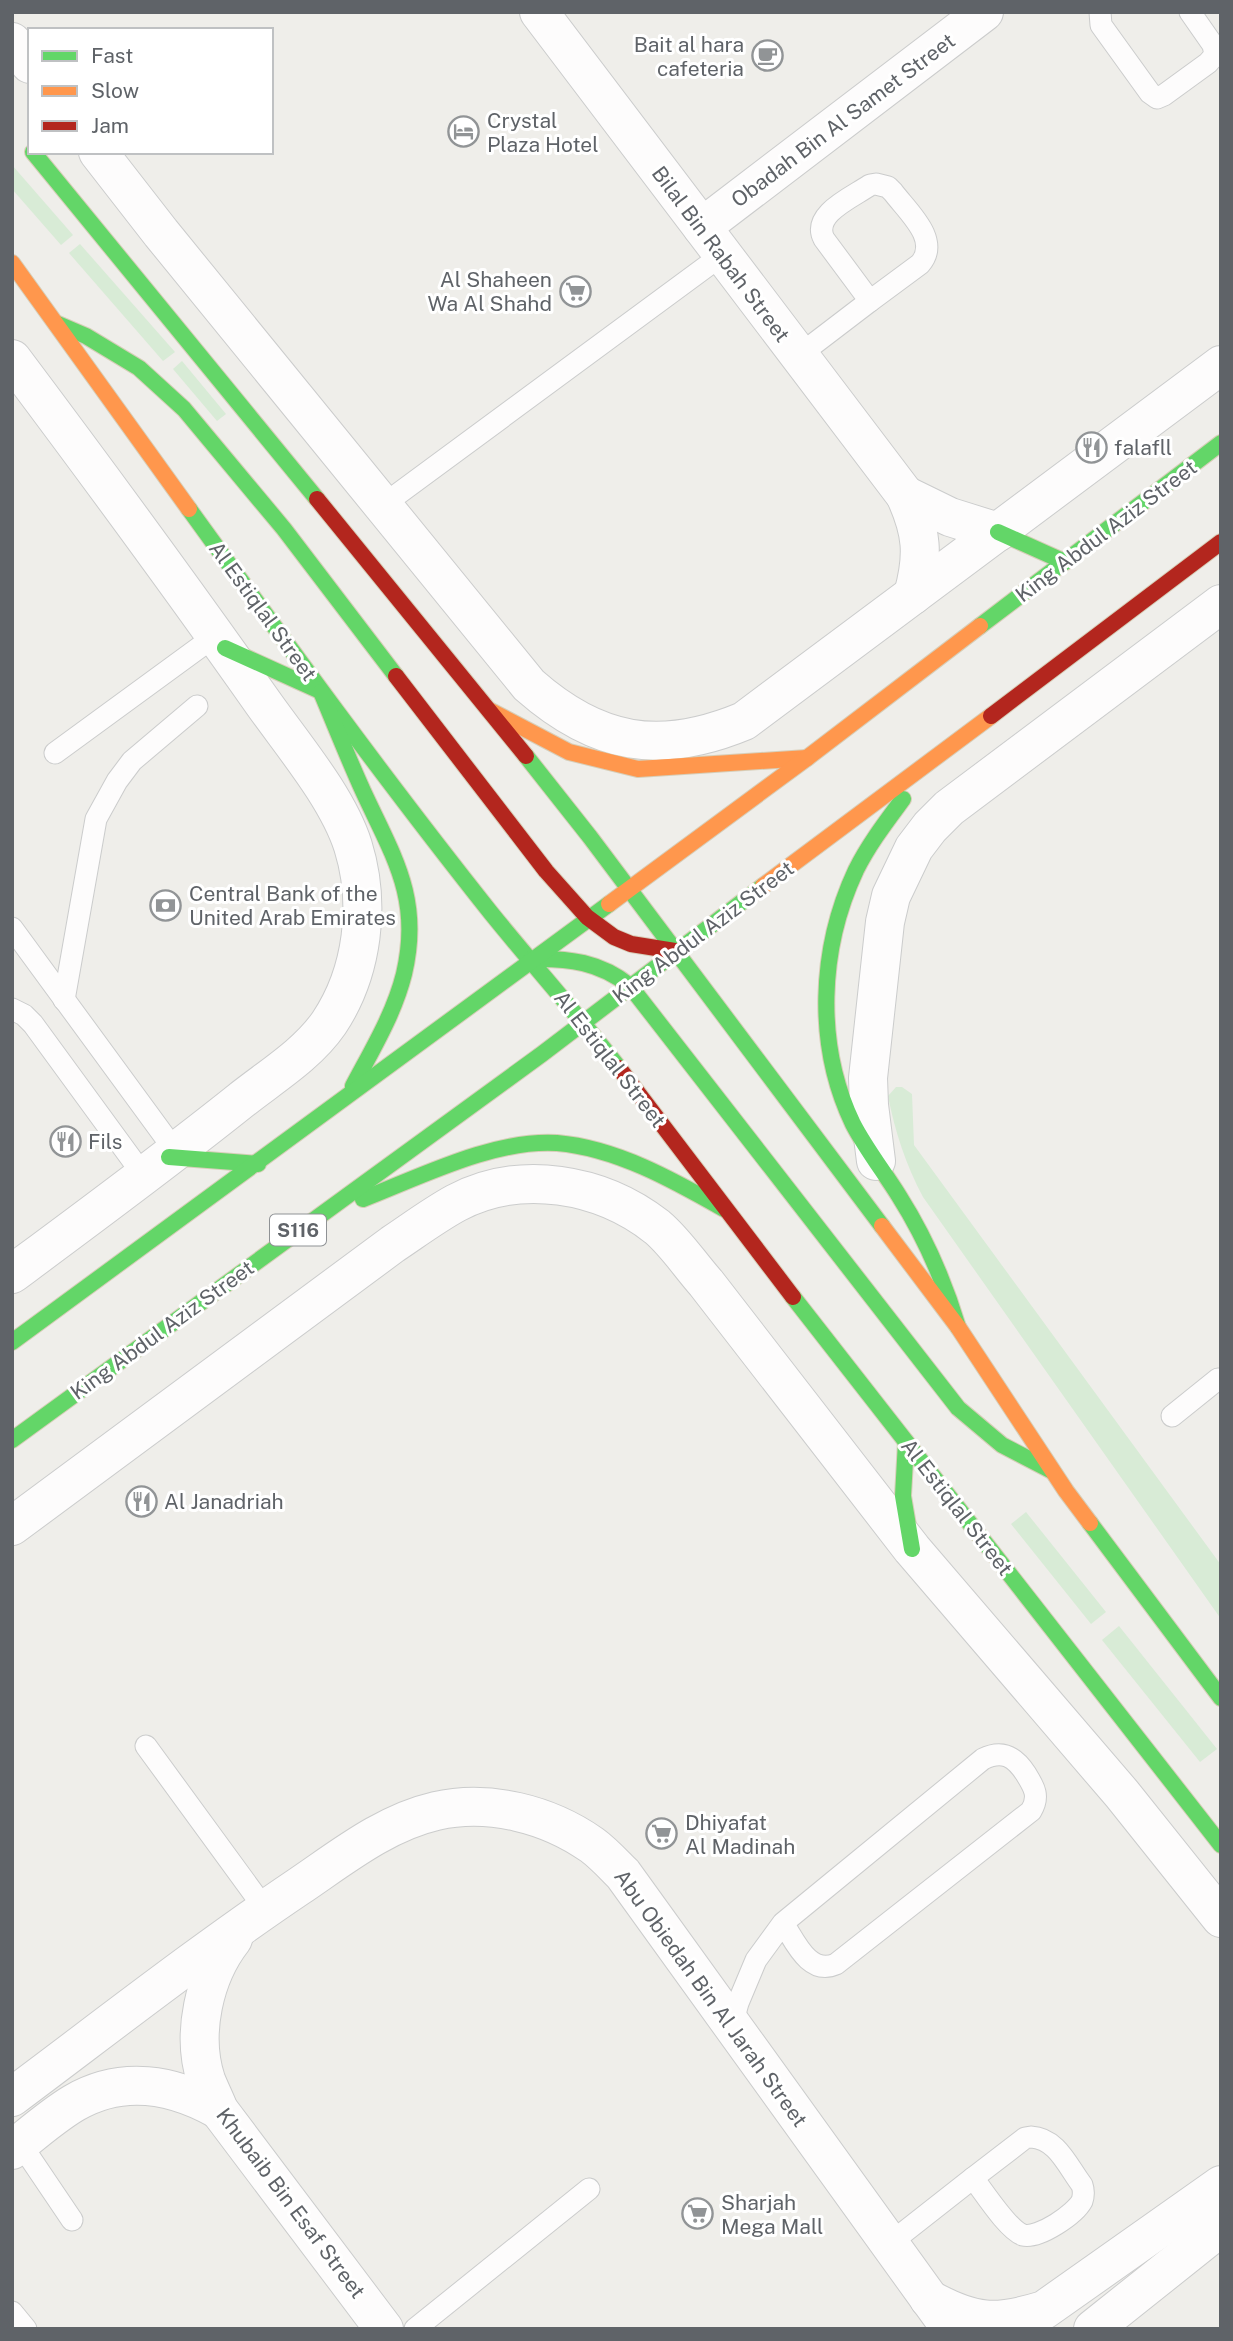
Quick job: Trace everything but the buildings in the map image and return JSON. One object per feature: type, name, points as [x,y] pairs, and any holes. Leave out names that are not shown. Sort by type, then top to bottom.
[{"type":"main road","points":[[35,154],[489,710],[628,888],[958,1327],[1052,1471],[1221,1698]]},
{"type":"main road","name":"Al Estiqlal Street","points":[[12,263],[321,692],[492,914],[584,1022],[724,1209],[1221,1845]]},
{"type":"main road","points":[[58,324],[139,368],[184,409],[284,529],[586,919],[605,933],[627,943],[675,951]]},
{"type":"main road","name":"King Abdul Aziz Street","points":[[12,1342],[257,1164],[531,958],[807,758],[1221,443]]},
{"type":"main road","points":[[998,532],[1065,562]]},
{"type":"main road","name":"King Abdul Aziz Street","points":[[12,1440],[584,1022],[1221,541]]},
{"type":"main road","points":[[220,642],[321,692],[358,780],[400,866],[409,905],[410,945],[396,1001],[350,1092]]},
{"type":"main road","points":[[489,710],[569,752],[604,763],[638,769],[807,758]]},
{"type":"main road","points":[[943,753],[887,817],[847,889],[832,943],[826,999],[831,1055],[844,1104],[935,1258],[958,1327]]},
{"type":"main road","points":[[531,958],[579,959],[617,974],[630,986],[958,1408],[991,1439],[1030,1462],[1052,1471]]},
{"type":"main road","points":[[318,1215],[452,1166],[533,1144],[566,1144],[611,1156],[656,1172],[724,1209]]},
{"type":"main road","points":[[163,1162],[257,1164]]},
{"type":"main road","points":[[906,1442],[902,1496],[912,1549]]},
{"type":"street","name":"Bilal Bin Rabah Street","points":[[539,12],[905,495],[916,519],[921,544],[920,570],[913,595]]},
{"type":"street","name":"Obadah Bin Al Samet Street","points":[[712,241],[984,12]]},
{"type":"street","points":[[12,42],[28,62]]},
{"type":"street","points":[[100,154],[529,685],[582,724],[613,736],[680,741],[712,734],[744,721],[1221,365]]},
{"type":"street","points":[[12,1274],[163,1162],[306,1048],[328,1025],[344,997],[355,967],[363,905],[352,845],[340,816],[220,642],[14,364]]},
{"type":"street","name":"Bilal Bin Rabah Street","points":[[905,495],[950,517],[998,532]]},
{"type":"street","points":[[876,1161],[868,1078],[885,922],[891,896],[914,848],[949,808],[1221,604]]},
{"type":"street","points":[[12,1526],[393,1244],[457,1203],[489,1190],[520,1184],[560,1185],[599,1195],[659,1229],[714,1294],[912,1549],[1122,1794],[1221,1918]]},
{"type":"street","name":"Abu Obiedah Bin Al Jarah Street","points":[[12,2097],[258,1914],[362,1844],[398,1824],[437,1811],[478,1807],[519,1812],[558,1825],[593,1846],[623,1874],[940,2314]]},
{"type":"street","name":"Khubaib Bin Esaf Street","points":[[258,1914],[230,1941],[215,1968],[204,1997],[200,2029],[206,2078],[219,2110],[384,2329]]},
{"type":"street","points":[[16,2147],[75,2103],[105,2090],[138,2085],[167,2087],[194,2096],[219,2110]]},
{"type":"street","points":[[940,2314],[954,2313],[983,2320],[1012,2320],[1044,2310],[1206,2217],[1221,2173]]},
{"type":"street","points":[[1093,2329],[1206,2217],[1221,2185]]},
{"type":"lane","points":[[1100,12],[1101,25],[1150,93],[1157,98],[1208,63],[1214,55],[1213,44],[1190,12]]},
{"type":"lane","points":[[799,355],[920,264],[925,257],[928,240],[923,232],[893,192],[888,187],[876,184],[870,185],[828,214],[821,225],[824,239],[870,301]]},
{"type":"lane","points":[[383,505],[712,241]]},
{"type":"lane","points":[[55,753],[220,642]]},
{"type":"lane","points":[[64,1000],[96,819],[117,780],[132,761],[197,706]]},
{"type":"lane","points":[[12,928],[64,1000],[163,1162]]},
{"type":"lane","points":[[12,1009],[33,1024],[163,1162]]},
{"type":"lane","points":[[1172,1416],[1218,1379]]},
{"type":"lane","points":[[146,1746],[258,1914]]},
{"type":"lane","points":[[732,2025],[756,1960],[783,1923],[983,1759],[999,1754],[1014,1759],[1035,1790],[1035,1805],[1031,1811],[836,1964],[824,1967],[812,1964],[783,1923]]},
{"type":"lane","points":[[889,2244],[973,2178],[1025,2138],[1045,2139],[1055,2148],[1082,2185],[1084,2192],[1080,2204],[1047,2230],[1040,2234],[1023,2235],[1010,2224],[973,2178]]},
{"type":"lane","points":[[16,2147],[72,2220]]},
{"type":"lane","points":[[415,2329],[589,2189]]},
{"type":"lane","points":[[12,2312],[26,2329]]},
{"type":"green space","points":[[12,165],[73,235],[61,245],[12,189]]},
{"type":"green space","points":[[80,244],[175,352],[163,361],[69,253]]},
{"type":"green space","points":[[182,361],[226,414],[217,421],[173,369]]},
{"type":"green space","points":[[896,1087],[902,1087],[912,1094],[914,1145],[1221,1565],[1221,1619],[923,1197],[906,1160],[894,1122],[888,1096]]},
{"type":"green space","points":[[1026,1512],[1106,1612],[1091,1624],[1011,1524]]},
{"type":"green space","points":[[1119,1626],[1217,1749],[1200,1762],[1102,1640]]},
{"type":"traffic: fast","points":[[35,154],[317,499]]},
{"type":"traffic: fast","points":[[58,324],[86,336],[139,368],[184,409],[284,529],[396,676]]},
{"type":"traffic: fast","points":[[980,626],[1221,443]]},
{"type":"traffic: fast","points":[[189,509],[413,813],[491,913],[619,1068]]},
{"type":"traffic: fast","points":[[998,532],[1065,562]]},
{"type":"traffic: fast","points":[[225,648],[318,690]]},
{"type":"traffic: fast","points":[[321,692],[357,779],[394,857],[402,878],[409,922],[409,947],[400,989],[382,1032],[353,1086]]},
{"type":"traffic: fast","points":[[526,756],[590,837],[882,1226]]},
{"type":"traffic: fast","points":[[903,799],[866,851],[844,900],[829,964],[827,1030],[832,1062],[853,1124],[917,1227],[947,1293],[958,1327]]},
{"type":"traffic: fast","points":[[12,1440],[542,1054],[763,886]]},
{"type":"traffic: fast","points":[[12,1342],[609,904]]},
{"type":"traffic: fast","points":[[531,959],[584,963],[607,972],[630,986],[958,1408],[1002,1445],[1052,1471]]},
{"type":"traffic: fast","points":[[363,1199],[483,1153],[533,1143],[557,1143],[622,1158],[724,1209]]},
{"type":"traffic: fast","points":[[169,1157],[258,1164]]},
{"type":"traffic: fast","points":[[793,1297],[1221,1845]]},
{"type":"traffic: fast","points":[[906,1442],[903,1496],[912,1549]]},
{"type":"traffic: fast","points":[[1090,1523],[1221,1698]]},
{"type":"traffic: slow","points":[[12,263],[189,509]]},
{"type":"traffic: slow","points":[[609,904],[980,626]]},
{"type":"traffic: slow","points":[[489,710],[569,752],[638,769],[807,758]]},
{"type":"traffic: slow","points":[[763,886],[991,716]]},
{"type":"traffic: slow","points":[[882,1226],[958,1327],[1090,1523]]},
{"type":"traffic: jam","points":[[317,499],[526,756]]},
{"type":"traffic: jam","points":[[991,716],[1221,542]]},
{"type":"traffic: jam","points":[[396,676],[546,871],[587,917],[614,937],[631,944],[675,951]]},
{"type":"traffic: jam","points":[[619,1068],[793,1297]]},
{"type":"place","name":"Bait al hara cafeteria","points":[[767,56]]},
{"type":"place","name":"Crystal Plaza Hotel","points":[[464,132]]},
{"type":"place","name":"Al Shaheen Wa Al Shahd","points":[[575,291]]},
{"type":"place","name":"falafll","points":[[1091,447]]},
{"type":"place","name":"Central Bank of the United Arab Emirates","points":[[166,905]]},
{"type":"place","name":"Fils","points":[[65,1141]]},
{"type":"place","name":"Al Janadriah","points":[[141,1501]]},
{"type":"place","name":"Dhiyafat Al Madinah","points":[[662,1834]]},
{"type":"place","name":"Sharjah Mega Mall","points":[[698,2214]]}]
